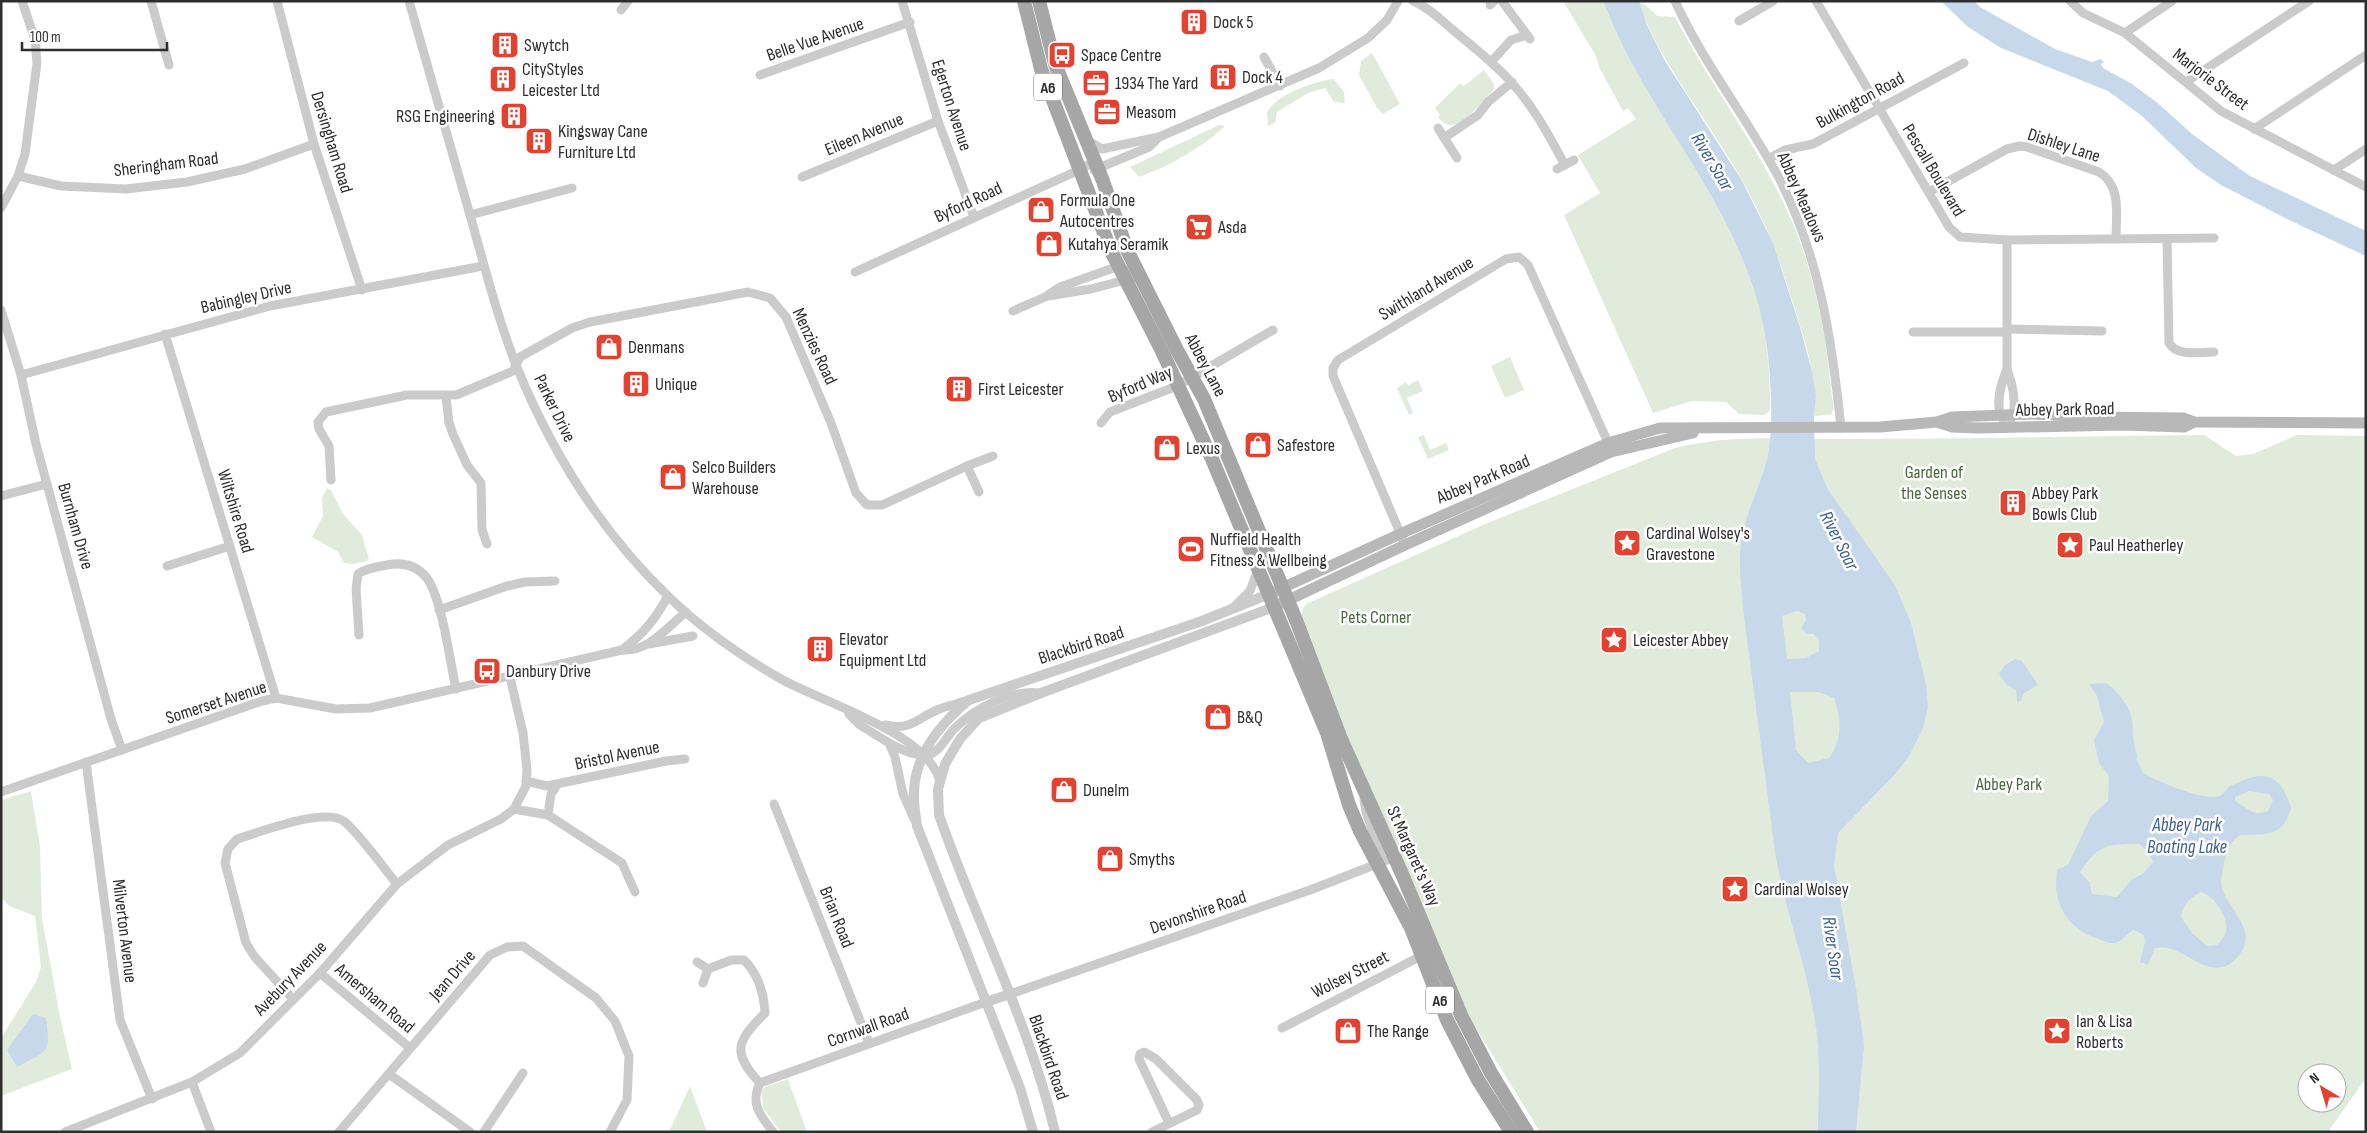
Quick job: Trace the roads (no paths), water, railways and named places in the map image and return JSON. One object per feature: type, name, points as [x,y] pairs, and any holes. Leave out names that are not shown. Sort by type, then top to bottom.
[{"type":"main road","name":"Abbey Lane","points":[[1024,1],[1041,68],[1093,164],[1090,188],[1098,216],[1212,459],[1271,600]]},
{"type":"main road","name":"Abbey Lane","points":[[1039,1],[1055,64],[1127,250],[1146,284],[1176,350],[1194,378],[1284,594]]},
{"type":"main road","name":"Abbey Park Road","points":[[1271,600],[1400,534],[1610,448],[1719,428],[1841,428],[1937,422],[1952,417],[2013,414],[2090,418],[2183,418],[2194,422],[2366,423]]},
{"type":"main road","name":"Abbey Park Road","points":[[1937,422],[1952,427],[2184,427],[2194,422]]},
{"type":"main road","name":"Abbey Park Road","points":[[1284,594],[1405,545],[1610,448]]},
{"type":"main road","name":"St Margaret's Way","points":[[1284,594],[1341,739],[1395,858],[1429,952],[1447,1020],[1478,1080],[1511,1132]]},
{"type":"main road","name":"St Margaret's Way","points":[[1271,600],[1327,733],[1349,804],[1377,863],[1429,952],[1476,1047],[1527,1132]]},
{"type":"street","points":[[1,208],[18,176],[25,154],[37,63],[35,40],[22,1]]},
{"type":"street","points":[[151,1],[169,65]]},
{"type":"street","name":"Dersingham Road","points":[[277,1],[314,144],[362,290]]},
{"type":"street","name":"Parker Drive","points":[[410,1],[483,266],[516,365],[552,441],[570,472],[607,527],[668,596],[722,640],[783,680],[874,723],[911,743],[934,764],[940,782]]},
{"type":"street","points":[[621,10],[628,1]]},
{"type":"street","name":"Egerton Avenue","points":[[902,1],[910,22],[938,121],[974,217]]},
{"type":"street","points":[[1093,164],[1280,86],[1357,46],[1387,20],[1398,1]]},
{"type":"street","points":[[1413,1],[1421,4],[1492,62],[1512,82],[1525,99],[1561,167],[1574,160]]},
{"type":"street","points":[[1492,62],[1511,40],[1529,37],[1502,1]]},
{"type":"street","name":"Abbey Meadows","points":[[1676,1],[1706,61],[1768,159],[1794,212],[1818,284],[1829,331],[1841,428]]},
{"type":"street","points":[[1739,21],[1773,1]]},
{"type":"street","name":"Pescall Boulevard","points":[[1816,1],[1956,235],[1964,238],[2007,240],[2214,238]]},
{"type":"street","name":"Marjorie Street","points":[[2070,1],[2083,13],[2125,33],[2221,111],[2366,187]]},
{"type":"street","points":[[2125,33],[2172,1]]},
{"type":"street","points":[[2186,82],[2309,1]]},
{"type":"street","name":"Belle Vue Avenue","points":[[760,75],[910,22]]},
{"type":"street","points":[[2254,129],[2366,55]]},
{"type":"street","points":[[1264,57],[1280,86]]},
{"type":"street","name":"Bulkington Road","points":[[1768,159],[1785,150],[1813,144],[1964,62]]},
{"type":"street","points":[[1444,138],[1478,115],[1488,102],[1512,82]]},
{"type":"street","name":"Eileen Avenue","points":[[802,177],[938,121]]},
{"type":"street","points":[[1438,128],[1457,158]]},
{"type":"street","points":[[1093,164],[1149,147],[1159,137]]},
{"type":"street","name":"Sheringham Road","points":[[18,176],[61,186],[126,189],[187,182],[245,169],[314,144]]},
{"type":"street","name":"Dishley Lane","points":[[1929,192],[2008,149],[2020,146],[2027,147],[2100,172],[2109,179],[2115,191],[2116,238]]},
{"type":"street","points":[[2334,170],[2366,149]]},
{"type":"street","name":"Byford Road","points":[[855,272],[1093,164]]},
{"type":"street","points":[[470,215],[572,188]]},
{"type":"street","points":[[2167,239],[2169,343],[2179,352],[2214,352]]},
{"type":"street","points":[[2006,427],[2000,415],[2000,388],[2007,369],[2007,240]]},
{"type":"street","points":[[1123,272],[1127,250]]},
{"type":"street","name":"Swithland Avenue","points":[[1405,545],[1333,376],[1333,368],[1338,360],[1506,260],[1519,257],[1528,264],[1610,448]]},
{"type":"street","name":"Babingley Drive","points":[[21,375],[270,306],[483,266]]},
{"type":"street","points":[[1045,297],[1091,289],[1123,272]]},
{"type":"street","points":[[1013,311],[1045,297],[1060,287],[1123,272],[1146,284]]},
{"type":"street","name":"Menzies Road","points":[[331,480],[329,446],[319,429],[318,422],[326,412],[406,395],[456,396],[513,372],[520,357],[572,328],[590,322],[727,295],[756,292],[770,298],[786,317],[831,423],[856,493],[861,500],[874,507],[882,505],[993,456]]},
{"type":"street","name":"Burnham Drive","points":[[1,310],[21,375],[47,484],[122,750]]},
{"type":"street","name":"Byford Way","points":[[1101,423],[1110,412],[1194,378],[1273,330]]},
{"type":"street","points":[[1913,332],[2007,330],[2102,331]]},
{"type":"street","name":"Wiltshire Road","points":[[165,334],[276,698]]},
{"type":"street","points":[[2006,427],[2013,414],[2012,381],[2007,369]]},
{"type":"street","points":[[446,397],[449,423],[453,434],[467,465],[481,483],[482,530],[487,544]]},
{"type":"street","points":[[967,466],[979,492]]},
{"type":"street","points":[[1,496],[47,484]]},
{"type":"street","points":[[167,566],[230,546]]},
{"type":"street","points":[[359,636],[356,580],[358,574],[363,570],[394,563],[411,565],[426,577],[439,610],[456,689]]},
{"type":"street","points":[[1232,610],[1250,591],[1258,570]]},
{"type":"street","points":[[439,610],[507,586],[525,582],[555,581]]},
{"type":"street","name":"Somerset Avenue","points":[[622,650],[651,625],[668,596]]},
{"type":"street","name":"Blackbird Road","points":[[1033,1132],[1020,1088],[917,826],[914,798],[915,777],[925,754],[933,738],[947,718],[969,700],[1232,610],[1271,600]]},
{"type":"street","name":"Blackbird Road","points":[[1055,1132],[1046,1092],[1010,994],[939,815],[940,782],[945,764],[955,746],[979,718],[1097,673],[1271,600]]},
{"type":"street","name":"Somerset Avenue","points":[[648,645],[686,612]]},
{"type":"street","name":"Somerset Avenue","points":[[1,792],[247,706],[276,698],[336,709],[354,710],[510,677],[622,650],[633,651],[648,645],[694,636]]},
{"type":"street","points":[[1093,658],[1097,673]]},
{"type":"street","points":[[510,677],[523,733],[526,781]]},
{"type":"street","name":"Blackbird Road","points":[[925,754],[933,753],[953,730],[984,707],[1028,691],[1041,693]]},
{"type":"street","name":"Parker Drive","points":[[874,723],[898,728],[915,724],[936,710],[969,700]]},
{"type":"street","name":"Parker Drive","points":[[846,710],[860,725],[889,742],[914,754],[925,754]]},
{"type":"street","points":[[889,742],[895,757],[903,794],[917,826]]},
{"type":"street","name":"Bristol Avenue","points":[[526,781],[547,786],[556,785],[666,761],[685,759]]},
{"type":"street","name":"Milverton Avenue","points":[[86,762],[120,1020],[152,1098]]},
{"type":"street","name":"Avebury Avenue","points":[[65,1132],[192,1082],[240,1053],[320,973],[397,884],[448,846],[514,810],[523,796],[526,781]]},
{"type":"street","points":[[1361,783],[1366,812],[1381,856],[1377,863]]},
{"type":"street","name":"Bristol Avenue","points":[[548,815],[551,794],[556,785]]},
{"type":"street","name":"Brian Road","points":[[774,804],[869,1043]]},
{"type":"street","points":[[514,810],[548,815],[622,863],[634,892]]},
{"type":"street","points":[[293,999],[254,956],[246,943],[225,863],[228,848],[238,839],[317,816],[331,816],[344,821],[397,884]]},
{"type":"street","name":"Devonshire Road","points":[[1010,994],[1310,890],[1377,863],[1395,858]]},
{"type":"street","name":"Jean Drive","points":[[339,1132],[490,955],[507,947],[523,946],[596,998],[615,1021],[629,1056],[627,1100],[610,1132]]},
{"type":"street","name":"Wolsey Street","points":[[1282,1028],[1429,952]]},
{"type":"street","points":[[703,983],[708,969],[731,960],[744,960],[754,970],[765,1002],[765,1013],[742,1038],[740,1054],[748,1070],[760,1083],[755,1101],[758,1112],[773,1132]]},
{"type":"street","points":[[696,962],[708,969]]},
{"type":"street","name":"Amersham Road","points":[[320,973],[410,1048]]},
{"type":"street","points":[[986,1002],[1010,994]]},
{"type":"street","name":"Cornwall Road","points":[[760,1083],[986,1002]]},
{"type":"street","points":[[1152,1132],[1197,1110],[1198,1100],[1156,1059],[1144,1052],[1140,1054],[1139,1060],[1169,1123]]},
{"type":"street","points":[[484,1132],[523,1073]]},
{"type":"street","points":[[389,1074],[470,1132]]},
{"type":"street","points":[[192,1082],[211,1132]]},
{"type":"water","name":"River Soar","points":[[1603,1],[1639,1],[1647,25],[1665,61],[1741,179],[1773,243],[1812,371],[1816,396],[1814,416],[1815,459],[1827,488],[1895,585],[1911,623],[1926,684],[1928,707],[1923,728],[1909,756],[1897,772],[1838,833],[1834,866],[1856,988],[1864,1045],[1856,1132],[1818,1132],[1818,1041],[1808,984],[1784,896],[1775,852],[1743,609],[1740,564],[1744,526],[1767,461],[1771,427],[1771,391],[1768,356],[1759,305],[1743,259],[1722,215],[1623,47]],"holes":[[[1797,611],[1805,614],[1806,621],[1801,628],[1807,634],[1814,634],[1819,639],[1819,651],[1806,658],[1787,659],[1782,616]],[[1790,692],[1819,692],[1834,698],[1837,706],[1839,729],[1836,744],[1829,758],[1808,763],[1796,750]]]},
{"type":"water","points":[[1941,1],[1974,1],[1980,7],[2055,49],[2092,62],[2101,59],[2104,62],[2101,64],[2103,68],[2132,84],[2159,104],[2192,134],[2250,176],[2366,231],[2366,256],[2289,220],[2221,185],[2196,168],[2142,116],[2108,91],[2001,48],[1968,27]]},
{"type":"water","points":[[2015,659],[2022,661],[2038,685],[2024,693],[2021,701],[2017,702],[2016,690],[2007,685],[1999,674],[2005,665]]},
{"type":"water","name":"Abbey Park Boating Lake","points":[[2106,683],[2115,690],[2126,704],[2131,715],[2134,744],[2138,757],[2136,758],[2143,773],[2178,789],[2198,795],[2218,797],[2232,785],[2262,776],[2275,780],[2284,791],[2291,808],[2283,825],[2266,834],[2240,835],[2232,843],[2227,853],[2221,883],[2227,899],[2241,921],[2246,937],[2240,954],[2231,963],[2222,967],[2213,967],[2204,965],[2167,948],[2155,948],[2148,965],[2140,962],[2145,942],[2144,935],[2134,930],[2118,942],[2108,942],[2096,938],[2077,927],[2063,912],[2057,893],[2057,870],[2068,865],[2091,816],[2108,801],[2109,776],[2099,763],[2094,740],[2104,722],[2097,696],[2089,684]],"holes":[[[2249,791],[2269,794],[2273,800],[2268,811],[2263,813],[2254,812],[2235,801],[2235,797]],[[2139,844],[2148,852],[2153,862],[2143,874],[2132,879],[2117,897],[2092,894],[2090,883],[2080,872],[2099,851],[2111,845]],[[2201,892],[2212,898],[2220,909],[2224,916],[2226,929],[2225,935],[2217,945],[2207,946],[2192,933],[2181,917],[2185,905],[2190,899]]]},
{"type":"water","points":[[33,1014],[46,1018],[47,1045],[41,1054],[17,1067],[7,1050]]},
{"type":"place","name":"Dock 5","points":[[1194,22]]},
{"type":"place","name":"Swytch","points":[[505,45]]},
{"type":"place","name":"Space Centre","points":[[1062,55]]},
{"type":"place","name":"Dock 4","points":[[1223,77]]},
{"type":"place","name":"CityStyles Leicester Ltd","points":[[503,79]]},
{"type":"place","name":"1934 The Yard","points":[[1096,83]]},
{"type":"place","name":"Measom","points":[[1107,112]]},
{"type":"place","name":"RSG Engineering","points":[[514,116]]},
{"type":"place","name":"Kingsway Cane Furniture Ltd","points":[[539,141]]},
{"type":"place","name":"Formula One Autocentres","points":[[1041,210]]},
{"type":"place","name":"Asda","points":[[1199,227]]},
{"type":"place","name":"Kutahya Seramik","points":[[1049,244]]},
{"type":"place","name":"Denmans","points":[[609,347]]},
{"type":"place","name":"Unique","points":[[636,384]]},
{"type":"place","name":"First Leicester","points":[[959,389]]},
{"type":"place","name":"Safestore","points":[[1258,445]]},
{"type":"place","name":"Lexus","points":[[1167,448]]},
{"type":"place","name":"Selco Builders Warehouse","points":[[673,477]]},
{"type":"place","name":"Abbey Park Bowls Club","points":[[2013,503]]},
{"type":"place","name":"Cardinal Wolsey's Gravestone","points":[[1627,543]]},
{"type":"place","name":"Paul Heatherley","points":[[2070,545]]},
{"type":"place","name":"Nuffield Health Fitness & Wellbeing","points":[[1191,549]]},
{"type":"place","name":"Leicester Abbey","points":[[1614,640]]},
{"type":"place","name":"Elevator Equipment Ltd","points":[[820,649]]},
{"type":"place","name":"Danbury Drive","points":[[487,671]]},
{"type":"place","name":"B&Q","points":[[1218,717]]},
{"type":"place","name":"Dunelm","points":[[1064,790]]},
{"type":"place","name":"Smyths","points":[[1110,859]]},
{"type":"place","name":"Cardinal Wolsey","points":[[1735,889]]},
{"type":"place","name":"The Range","points":[[1348,1031]]},
{"type":"place","name":"Ian & Lisa Roberts","points":[[2057,1031]]},
{"type":"park label","name":"Garden of the Senses","points":[[1934,482]]},
{"type":"park label","name":"Pets Corner","points":[[1376,617]]},
{"type":"park label","name":"Abbey Park","points":[[2009,784]]}]
